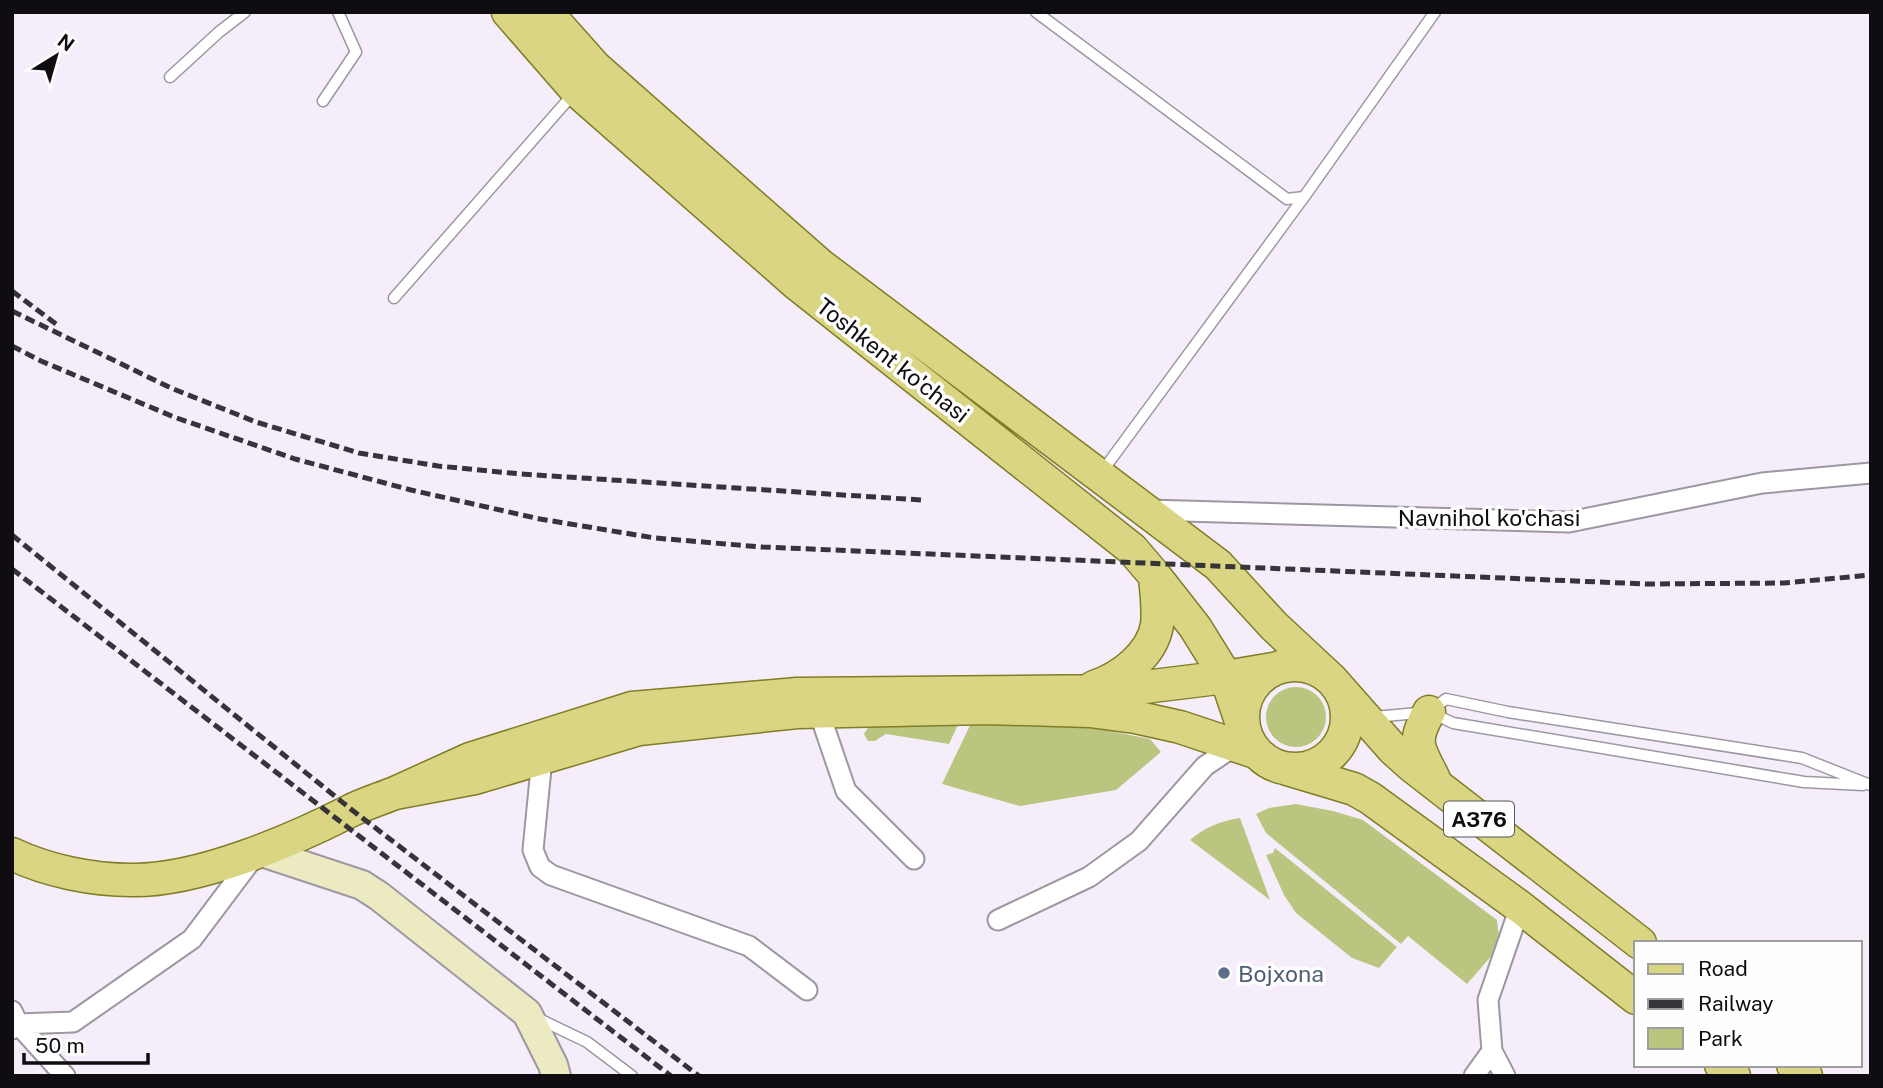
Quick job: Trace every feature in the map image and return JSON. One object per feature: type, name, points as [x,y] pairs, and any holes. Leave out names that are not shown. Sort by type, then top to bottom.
[{"type":"main road","name":"Toshkent ko'chasi","points":[[508,12],[585,78],[820,265],[1218,565],[1274,625],[1332,680]]},
{"type":"main road","name":"Toshkent ko'chasi","points":[[546,12],[585,78],[797,284],[1132,549],[1195,627],[1226,677],[1245,742]]},
{"type":"main road","points":[[1079,691],[1108,683],[1126,672],[1147,647],[1155,633],[1157,622],[1155,576]]},
{"type":"main road","points":[[395,793],[475,778],[639,729],[797,712],[820,703],[1112,691],[1226,677],[1286,665],[1311,667],[1332,680],[1357,721],[1334,754],[1320,764],[1304,769],[1287,769]]},
{"type":"main road","points":[[1245,742],[1244,708],[1251,688],[1273,669]]},
{"type":"main road","points":[[12,854],[66,872],[133,880],[202,871],[327,823],[470,759],[632,708],[797,694],[820,703],[1090,711],[1135,717],[1245,742],[1275,766],[1354,789],[1520,907],[1634,996]]},
{"type":"main road","points":[[1429,712],[1420,729],[1418,746],[1437,787]]},
{"type":"main road","name":"A376","points":[[1357,721],[1437,787],[1637,941]]},
{"type":"street","name":"Navnihol ko'chasi","points":[[1146,510],[1569,522],[1762,483],[1871,473]]},
{"type":"street","points":[[820,703],[846,791],[914,859]]},
{"type":"street","points":[[998,920],[1089,877],[1129,849],[1205,766],[1245,742]]},
{"type":"street","points":[[542,758],[533,850],[540,867],[551,875],[749,947],[807,990]]},
{"type":"street","points":[[14,1021],[73,1022],[192,939],[259,850],[362,885],[379,896],[527,1013],[556,1076]]},
{"type":"street","points":[[1505,1076],[1492,1051],[1488,1000],[1520,907]]},
{"type":"street","points":[[14,1021],[65,1076]]},
{"type":"street","points":[[1474,1076],[1492,1051]]},
{"type":"lane","points":[[170,78],[219,32],[245,12]]},
{"type":"lane","points":[[323,101],[356,52],[338,12]]},
{"type":"lane","points":[[1036,12],[1287,199],[1304,197]]},
{"type":"lane","points":[[1099,477],[1304,197],[1435,12]]},
{"type":"lane","points":[[394,298],[585,78]]},
{"type":"lane","points":[[1357,721],[1429,712],[1446,699],[1508,712],[1802,758],[1871,785]]},
{"type":"lane","points":[[1429,712],[1453,723],[1804,782],[1871,785]]},
{"type":"lane","points":[[527,1013],[587,1042],[632,1076]]},
{"type":"green space","points":[[1296,687],[1313,692],[1321,700],[1326,717],[1321,734],[1313,742],[1296,747],[1279,742],[1271,734],[1266,717],[1271,700],[1279,692]]},
{"type":"green space","points":[[962,716],[949,744],[886,734],[875,741],[868,741],[864,734],[873,720]]},
{"type":"green space","points":[[974,717],[1066,722],[1150,739],[1161,752],[1116,790],[1020,806],[942,784]]},
{"type":"green space","points":[[1296,804],[1363,820],[1497,920],[1500,946],[1467,984],[1408,936],[1401,944],[1266,833],[1256,814],[1269,808]]},
{"type":"green space","points":[[1240,818],[1270,900],[1190,840],[1214,825]]},
{"type":"green space","points":[[1275,848],[1397,947],[1379,968],[1352,958],[1296,913],[1284,895],[1266,855],[1273,853]]},
{"type":"railway","points":[[12,291],[60,327]]},
{"type":"railway","points":[[12,311],[171,388],[256,422],[359,453],[438,466],[521,474],[921,500]]},
{"type":"railway","points":[[12,346],[174,417],[295,459],[411,490],[540,519],[655,538],[762,547],[1646,584],[1784,583],[1871,575]]},
{"type":"railway","points":[[12,535],[352,810],[699,1076]]},
{"type":"railway","points":[[12,569],[671,1076]]},
{"type":"place","name":"Bojxona","points":[[1224,973]]}]
